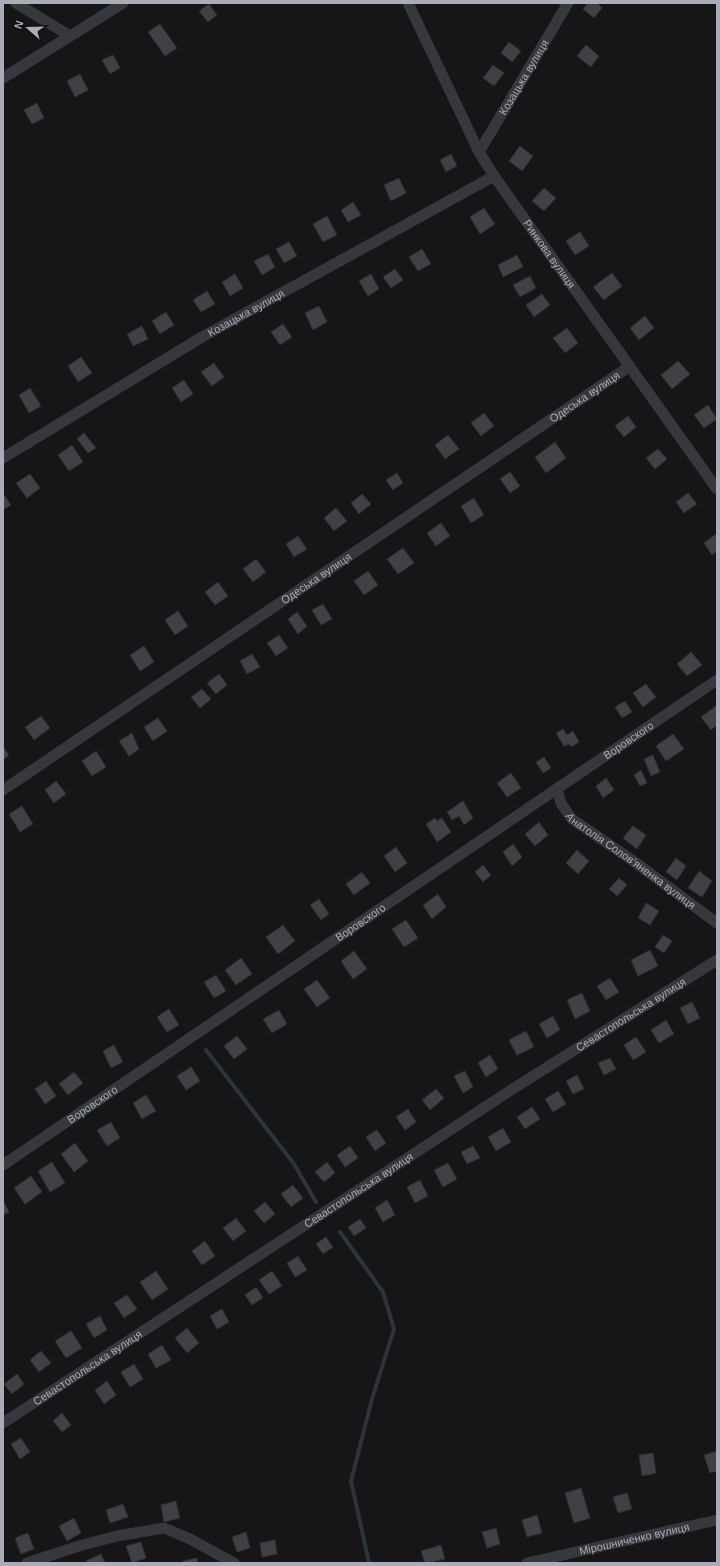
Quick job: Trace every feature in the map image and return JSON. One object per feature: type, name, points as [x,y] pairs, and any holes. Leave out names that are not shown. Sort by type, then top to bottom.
[{"type":"street","points":[[16,3],[70,36]]},
{"type":"street","points":[[3,78],[123,3]]},
{"type":"street","name":"Ринкова вулиця","points":[[408,3],[479,152],[494,176],[717,490]]},
{"type":"street","name":"Козацька вулиця","points":[[479,152],[568,3]]},
{"type":"street","name":"Козацька вулиця","points":[[3,458],[202,337],[494,176]]},
{"type":"street","name":"Одеська вулиця","points":[[3,790],[630,366]]},
{"type":"street","name":"Воровского","points":[[3,1165],[717,680]]},
{"type":"street","name":"Анатолія Солов'яненка вулиця","points":[[558,789],[561,804],[572,819],[632,860],[717,923]]},
{"type":"street","name":"Севастопольська вулиця","points":[[3,1423],[508,1092],[717,960]]},
{"type":"street","name":"Мірошниченко вулиця","points":[[528,1563],[717,1520]]},
{"type":"street","points":[[27,1563],[116,1536],[164,1528],[234,1563]]},
{"type":"building","points":[[588,3],[597,3],[602,8],[594,18],[583,9]]},
{"type":"building","points":[[209,4],[217,15],[208,22],[199,11]]},
{"type":"building","points":[[160,24],[177,48],[165,56],[148,32]]},
{"type":"building","points":[[509,42],[521,51],[512,62],[501,53]]},
{"type":"building","points":[[586,45],[599,56],[591,67],[577,56]]},
{"type":"building","points":[[113,55],[120,68],[110,74],[102,60]]},
{"type":"building","points":[[493,65],[504,73],[494,86],[483,78]]},
{"type":"building","points":[[80,74],[88,90],[75,97],[67,81]]},
{"type":"building","points":[[37,103],[44,118],[32,124],[24,110]]},
{"type":"building","points":[[520,146],[533,156],[522,171],[509,161]]},
{"type":"building","points":[[451,154],[457,166],[446,172],[440,160]]},
{"type":"building","points":[[399,178],[406,193],[391,201],[384,185]]},
{"type":"building","points":[[544,188],[556,198],[544,211],[532,201]]},
{"type":"building","points":[[353,202],[361,215],[348,222],[341,210]]},
{"type":"building","points":[[484,208],[495,224],[480,234],[470,217]]},
{"type":"building","points":[[327,216],[337,235],[323,242],[313,224]]},
{"type":"building","points":[[580,232],[589,246],[575,255],[566,241]]},
{"type":"building","points":[[289,242],[297,256],[284,263],[276,249]]},
{"type":"building","points":[[422,249],[431,264],[418,271],[409,257]]},
{"type":"building","points":[[268,254],[275,267],[262,275],[254,261]]},
{"type":"building","points":[[517,255],[523,267],[503,277],[498,265]]},
{"type":"building","points":[[395,269],[403,280],[391,288],[383,277]]},
{"type":"building","points":[[612,273],[622,286],[604,300],[593,287]]},
{"type":"building","points":[[235,274],[243,288],[230,296],[222,282]]},
{"type":"building","points":[[371,274],[379,289],[368,296],[359,281]]},
{"type":"building","points":[[530,276],[536,288],[520,297],[513,285]]},
{"type":"building","points":[[207,291],[215,304],[201,312],[193,300]]},
{"type":"building","points":[[542,294],[550,305],[534,317],[526,305]]},
{"type":"building","points":[[319,306],[327,322],[313,330],[305,313]]},
{"type":"building","points":[[166,312],[174,325],[160,334],[152,321]]},
{"type":"building","points":[[645,316],[654,328],[639,340],[630,328]]},
{"type":"building","points":[[283,324],[292,337],[280,345],[271,332]]},
{"type":"building","points":[[142,326],[148,339],[133,346],[127,334]]},
{"type":"building","points":[[567,328],[578,343],[565,353],[553,338]]},
{"type":"building","points":[[81,357],[92,373],[78,382],[68,366]]},
{"type":"building","points":[[678,361],[690,374],[672,389],[661,375]]},
{"type":"building","points":[[214,363],[224,377],[212,386],[201,372]]},
{"type":"building","points":[[184,380],[193,394],[181,402],[172,388]]},
{"type":"building","points":[[30,388],[41,406],[29,413],[19,395]]},
{"type":"building","points":[[708,405],[717,419],[704,428],[694,415]]},
{"type":"building","points":[[484,413],[494,426],[481,436],[471,423]]},
{"type":"building","points":[[628,416],[636,427],[624,437],[615,426]]},
{"type":"building","points":[[84,433],[96,448],[88,453],[77,439]]},
{"type":"building","points":[[448,435],[459,449],[445,459],[435,445]]},
{"type":"building","points":[[555,442],[566,458],[546,473],[535,457]]},
{"type":"building","points":[[72,445],[83,462],[69,471],[58,455]]},
{"type":"building","points":[[658,449],[667,459],[655,469],[646,458]]},
{"type":"building","points":[[510,472],[520,486],[510,493],[500,479]]},
{"type":"building","points":[[397,473],[403,483],[393,490],[386,480]]},
{"type":"building","points":[[30,474],[40,488],[27,498],[16,483]]},
{"type":"building","points":[[3,493],[11,505],[3,510]]},
{"type":"building","points":[[688,493],[697,504],[684,513],[676,502]]},
{"type":"building","points":[[362,494],[371,504],[359,514],[351,503]]},
{"type":"building","points":[[474,498],[484,515],[471,523],[461,506]]},
{"type":"building","points":[[336,508],[347,521],[334,531],[324,518]]},
{"type":"building","points":[[441,523],[450,536],[436,546],[427,533]]},
{"type":"building","points":[[716,534],[717,551],[712,555],[704,543]]},
{"type":"building","points":[[298,536],[307,549],[294,557],[286,544]]},
{"type":"building","points":[[403,548],[414,563],[398,574],[387,559]]},
{"type":"building","points":[[256,559],[266,572],[253,582],[243,569]]},
{"type":"building","points":[[368,571],[378,585],[364,595],[354,581]]},
{"type":"building","points":[[218,582],[228,596],[215,605],[205,592]]},
{"type":"building","points":[[323,604],[332,619],[321,625],[312,610]]},
{"type":"building","points":[[178,611],[188,626],[175,635],[165,620]]},
{"type":"building","points":[[297,612],[307,626],[298,634],[288,619]]},
{"type":"building","points":[[279,635],[288,648],[276,656],[267,643]]},
{"type":"building","points":[[144,646],[154,662],[140,671],[130,655]]},
{"type":"building","points":[[691,652],[702,665],[687,676],[677,664]]},
{"type":"building","points":[[252,654],[260,667],[247,674],[240,661]]},
{"type":"building","points":[[219,674],[227,685],[216,694],[207,683]]},
{"type":"building","points":[[646,684],[656,697],[643,707],[633,693]]},
{"type":"building","points":[[202,689],[211,699],[200,708],[191,697]]},
{"type":"building","points":[[625,701],[632,712],[622,718],[615,707]]},
{"type":"building","points":[[717,705],[717,725],[711,730],[701,717]]},
{"type":"building","points":[[41,716],[50,728],[34,740],[25,727]]},
{"type":"building","points":[[158,718],[167,731],[153,741],[144,727]]},
{"type":"building","points":[[563,729],[567,735],[573,731],[579,742],[571,747],[569,744],[564,746],[556,733]]},
{"type":"building","points":[[132,733],[139,749],[129,756],[119,741]]},
{"type":"building","points":[[673,734],[684,749],[666,761],[656,746]]},
{"type":"building","points":[[3,747],[9,755],[3,760]]},
{"type":"building","points":[[96,751],[106,767],[92,776],[82,761]]},
{"type":"building","points":[[653,755],[660,772],[651,776],[644,759]]},
{"type":"building","points":[[544,757],[551,768],[543,773],[536,762]]},
{"type":"building","points":[[641,770],[647,783],[640,786],[634,775]]},
{"type":"building","points":[[511,773],[521,788],[507,797],[497,783]]},
{"type":"building","points":[[606,778],[614,790],[603,798],[596,786]]},
{"type":"building","points":[[56,781],[66,794],[54,803],[45,790]]},
{"type":"building","points":[[463,801],[473,818],[464,825],[459,816],[452,820],[447,812]]},
{"type":"building","points":[[22,806],[33,824],[20,832],[9,814]]},
{"type":"building","points":[[435,818],[437,821],[442,818],[451,832],[437,842],[426,824]]},
{"type":"building","points":[[539,822],[548,835],[535,846],[525,834]]},
{"type":"building","points":[[633,826],[646,835],[637,849],[623,838]]},
{"type":"building","points":[[513,844],[522,857],[512,866],[503,852]]},
{"type":"building","points":[[396,847],[407,863],[395,872],[384,856]]},
{"type":"building","points":[[577,850],[589,861],[578,874],[566,863]]},
{"type":"building","points":[[676,858],[686,866],[677,880],[666,872]]},
{"type":"building","points":[[483,865],[491,875],[483,882],[475,872]]},
{"type":"building","points":[[699,871],[712,881],[702,897],[688,888]]},
{"type":"building","points":[[362,872],[370,883],[354,895],[346,884]]},
{"type":"building","points":[[619,878],[627,885],[617,896],[609,889]]},
{"type":"building","points":[[438,894],[446,907],[432,919],[423,905]]},
{"type":"building","points":[[319,899],[329,914],[321,920],[310,905]]},
{"type":"building","points":[[646,903],[659,911],[650,925],[638,918]]},
{"type":"building","points":[[406,920],[418,938],[404,947],[392,929]]},
{"type":"building","points":[[283,925],[295,941],[278,954],[266,937]]},
{"type":"building","points":[[663,935],[672,941],[664,953],[655,947]]},
{"type":"building","points":[[650,950],[658,966],[638,976],[631,960]]},
{"type":"building","points":[[354,951],[367,969],[353,979],[341,961]]},
{"type":"building","points":[[241,958],[252,974],[236,985],[225,970]]},
{"type":"building","points":[[216,975],[226,991],[214,998],[204,982]]},
{"type":"building","points":[[610,978],[619,992],[606,1000],[597,986]]},
{"type":"building","points":[[317,980],[330,998],[317,1007],[304,989]]},
{"type":"building","points":[[582,993],[590,1011],[575,1019],[567,1000]]},
{"type":"building","points":[[692,1002],[700,1018],[688,1024],[680,1008]]},
{"type":"building","points":[[169,1009],[179,1025],[167,1032],[157,1017]]},
{"type":"building","points":[[279,1010],[287,1024],[272,1033],[263,1019]]},
{"type":"building","points":[[553,1016],[560,1030],[547,1038],[539,1024]]},
{"type":"building","points":[[666,1020],[674,1034],[659,1043],[651,1030]]},
{"type":"building","points":[[526,1031],[534,1047],[517,1055],[509,1040]]},
{"type":"building","points":[[237,1036],[247,1049],[234,1059],[224,1046]]},
{"type":"building","points":[[636,1037],[646,1052],[633,1060],[624,1045]]},
{"type":"building","points":[[114,1045],[123,1062],[111,1068],[103,1051]]},
{"type":"building","points":[[490,1055],[498,1069],[486,1077],[478,1063]]},
{"type":"building","points":[[610,1058],[616,1069],[604,1075],[598,1063]]},
{"type":"building","points":[[191,1067],[200,1081],[186,1090],[177,1076]]},
{"type":"building","points":[[465,1071],[473,1087],[463,1093],[454,1076]]},
{"type":"building","points":[[74,1072],[83,1083],[68,1095],[59,1084]]},
{"type":"building","points":[[577,1075],[584,1089],[573,1094],[566,1081]]},
{"type":"building","points":[[46,1081],[56,1096],[45,1104],[35,1089]]},
{"type":"building","points":[[436,1089],[444,1098],[430,1110],[422,1100]]},
{"type":"building","points":[[558,1091],[566,1104],[553,1112],[545,1099]]},
{"type":"building","points":[[146,1095],[156,1111],[142,1119],[133,1103]]},
{"type":"building","points":[[532,1107],[540,1119],[525,1129],[517,1117]]},
{"type":"building","points":[[408,1109],[416,1122],[405,1130],[396,1117]]},
{"type":"building","points":[[111,1122],[120,1138],[107,1146],[97,1130]]},
{"type":"building","points":[[503,1128],[511,1142],[496,1151],[488,1137]]},
{"type":"building","points":[[377,1130],[386,1143],[375,1151],[366,1137]]},
{"type":"building","points":[[75,1143],[88,1161],[74,1172],[61,1154]]},
{"type":"building","points":[[350,1146],[358,1158],[345,1167],[337,1155]]},
{"type":"building","points":[[473,1146],[480,1158],[467,1164],[461,1152]]},
{"type":"building","points":[[52,1162],[65,1183],[50,1192],[38,1171]]},
{"type":"building","points":[[327,1162],[335,1173],[324,1182],[315,1172]]},
{"type":"building","points":[[448,1163],[457,1179],[443,1187],[434,1170]]},
{"type":"building","points":[[31,1176],[42,1192],[25,1204],[14,1188]]},
{"type":"building","points":[[420,1180],[428,1196],[415,1203],[407,1187]]},
{"type":"building","points":[[293,1185],[303,1198],[291,1207],[281,1194]]},
{"type":"building","points":[[3,1200],[9,1212],[3,1215]]},
{"type":"building","points":[[387,1200],[395,1215],[383,1222],[375,1208]]},
{"type":"building","points":[[265,1202],[275,1214],[264,1223],[254,1211]]},
{"type":"building","points":[[236,1218],[246,1231],[233,1241],[223,1228]]},
{"type":"building","points":[[360,1219],[366,1228],[354,1236],[348,1227]]},
{"type":"building","points":[[326,1237],[333,1247],[323,1254],[316,1244]]},
{"type":"building","points":[[205,1241],[215,1256],[202,1265],[192,1251]]},
{"type":"building","points":[[298,1256],[307,1270],[295,1277],[287,1263]]},
{"type":"building","points":[[156,1271],[168,1289],[152,1300],[140,1282]]},
{"type":"building","points":[[272,1271],[282,1286],[269,1294],[259,1280]]},
{"type":"building","points":[[256,1287],[263,1298],[252,1305],[245,1295]]},
{"type":"building","points":[[127,1295],[137,1309],[124,1318],[114,1303]]},
{"type":"building","points":[[222,1309],[229,1322],[217,1329],[210,1316]]},
{"type":"building","points":[[100,1316],[107,1330],[94,1338],[86,1324]]},
{"type":"building","points":[[187,1328],[199,1343],[187,1353],[175,1338]]},
{"type":"building","points":[[71,1331],[82,1348],[66,1358],[55,1341]]},
{"type":"building","points":[[162,1345],[171,1360],[156,1368],[148,1354]]},
{"type":"building","points":[[41,1351],[51,1363],[39,1372],[30,1360]]},
{"type":"building","points":[[134,1364],[143,1379],[130,1387],[121,1372]]},
{"type":"building","points":[[17,1374],[24,1384],[12,1394],[4,1384]]},
{"type":"building","points":[[107,1381],[116,1395],[104,1404],[95,1390]]},
{"type":"building","points":[[62,1413],[71,1425],[62,1432],[53,1421]]},
{"type":"building","points":[[21,1438],[30,1452],[20,1459],[11,1444]]},
{"type":"building","points":[[717,1451],[717,1471],[710,1473],[704,1455]]},
{"type":"building","points":[[653,1453],[656,1473],[642,1476],[639,1455]]},
{"type":"building","points":[[581,1488],[590,1518],[574,1523],[565,1493]]},
{"type":"building","points":[[627,1493],[632,1509],[618,1513],[613,1497]]},
{"type":"building","points":[[176,1501],[180,1518],[164,1522],[161,1505]]},
{"type":"building","points":[[123,1504],[128,1517],[110,1523],[106,1510]]},
{"type":"building","points":[[537,1515],[542,1533],[527,1537],[522,1520]]},
{"type":"building","points":[[74,1518],[81,1533],[67,1541],[59,1526]]},
{"type":"building","points":[[496,1528],[500,1544],[487,1548],[482,1532]]},
{"type":"building","points":[[246,1532],[250,1548],[237,1552],[232,1537]]},
{"type":"building","points":[[28,1533],[34,1549],[21,1554],[15,1538]]},
{"type":"building","points":[[275,1540],[277,1554],[262,1557],[260,1543]]},
{"type":"building","points":[[141,1542],[146,1558],[132,1563],[126,1546]]},
{"type":"building","points":[[441,1545],[445,1559],[425,1563],[421,1551]]},
{"type":"building","points":[[101,1554],[105,1563],[87,1563],[86,1561]]},
{"type":"building","points":[[197,1558],[198,1563],[184,1563],[183,1561]]},
{"type":"waterway","points":[[206,1050],[294,1164],[316,1202]]},
{"type":"waterway","points":[[340,1232],[383,1292],[394,1329],[372,1399],[351,1481],[369,1563]]}]
